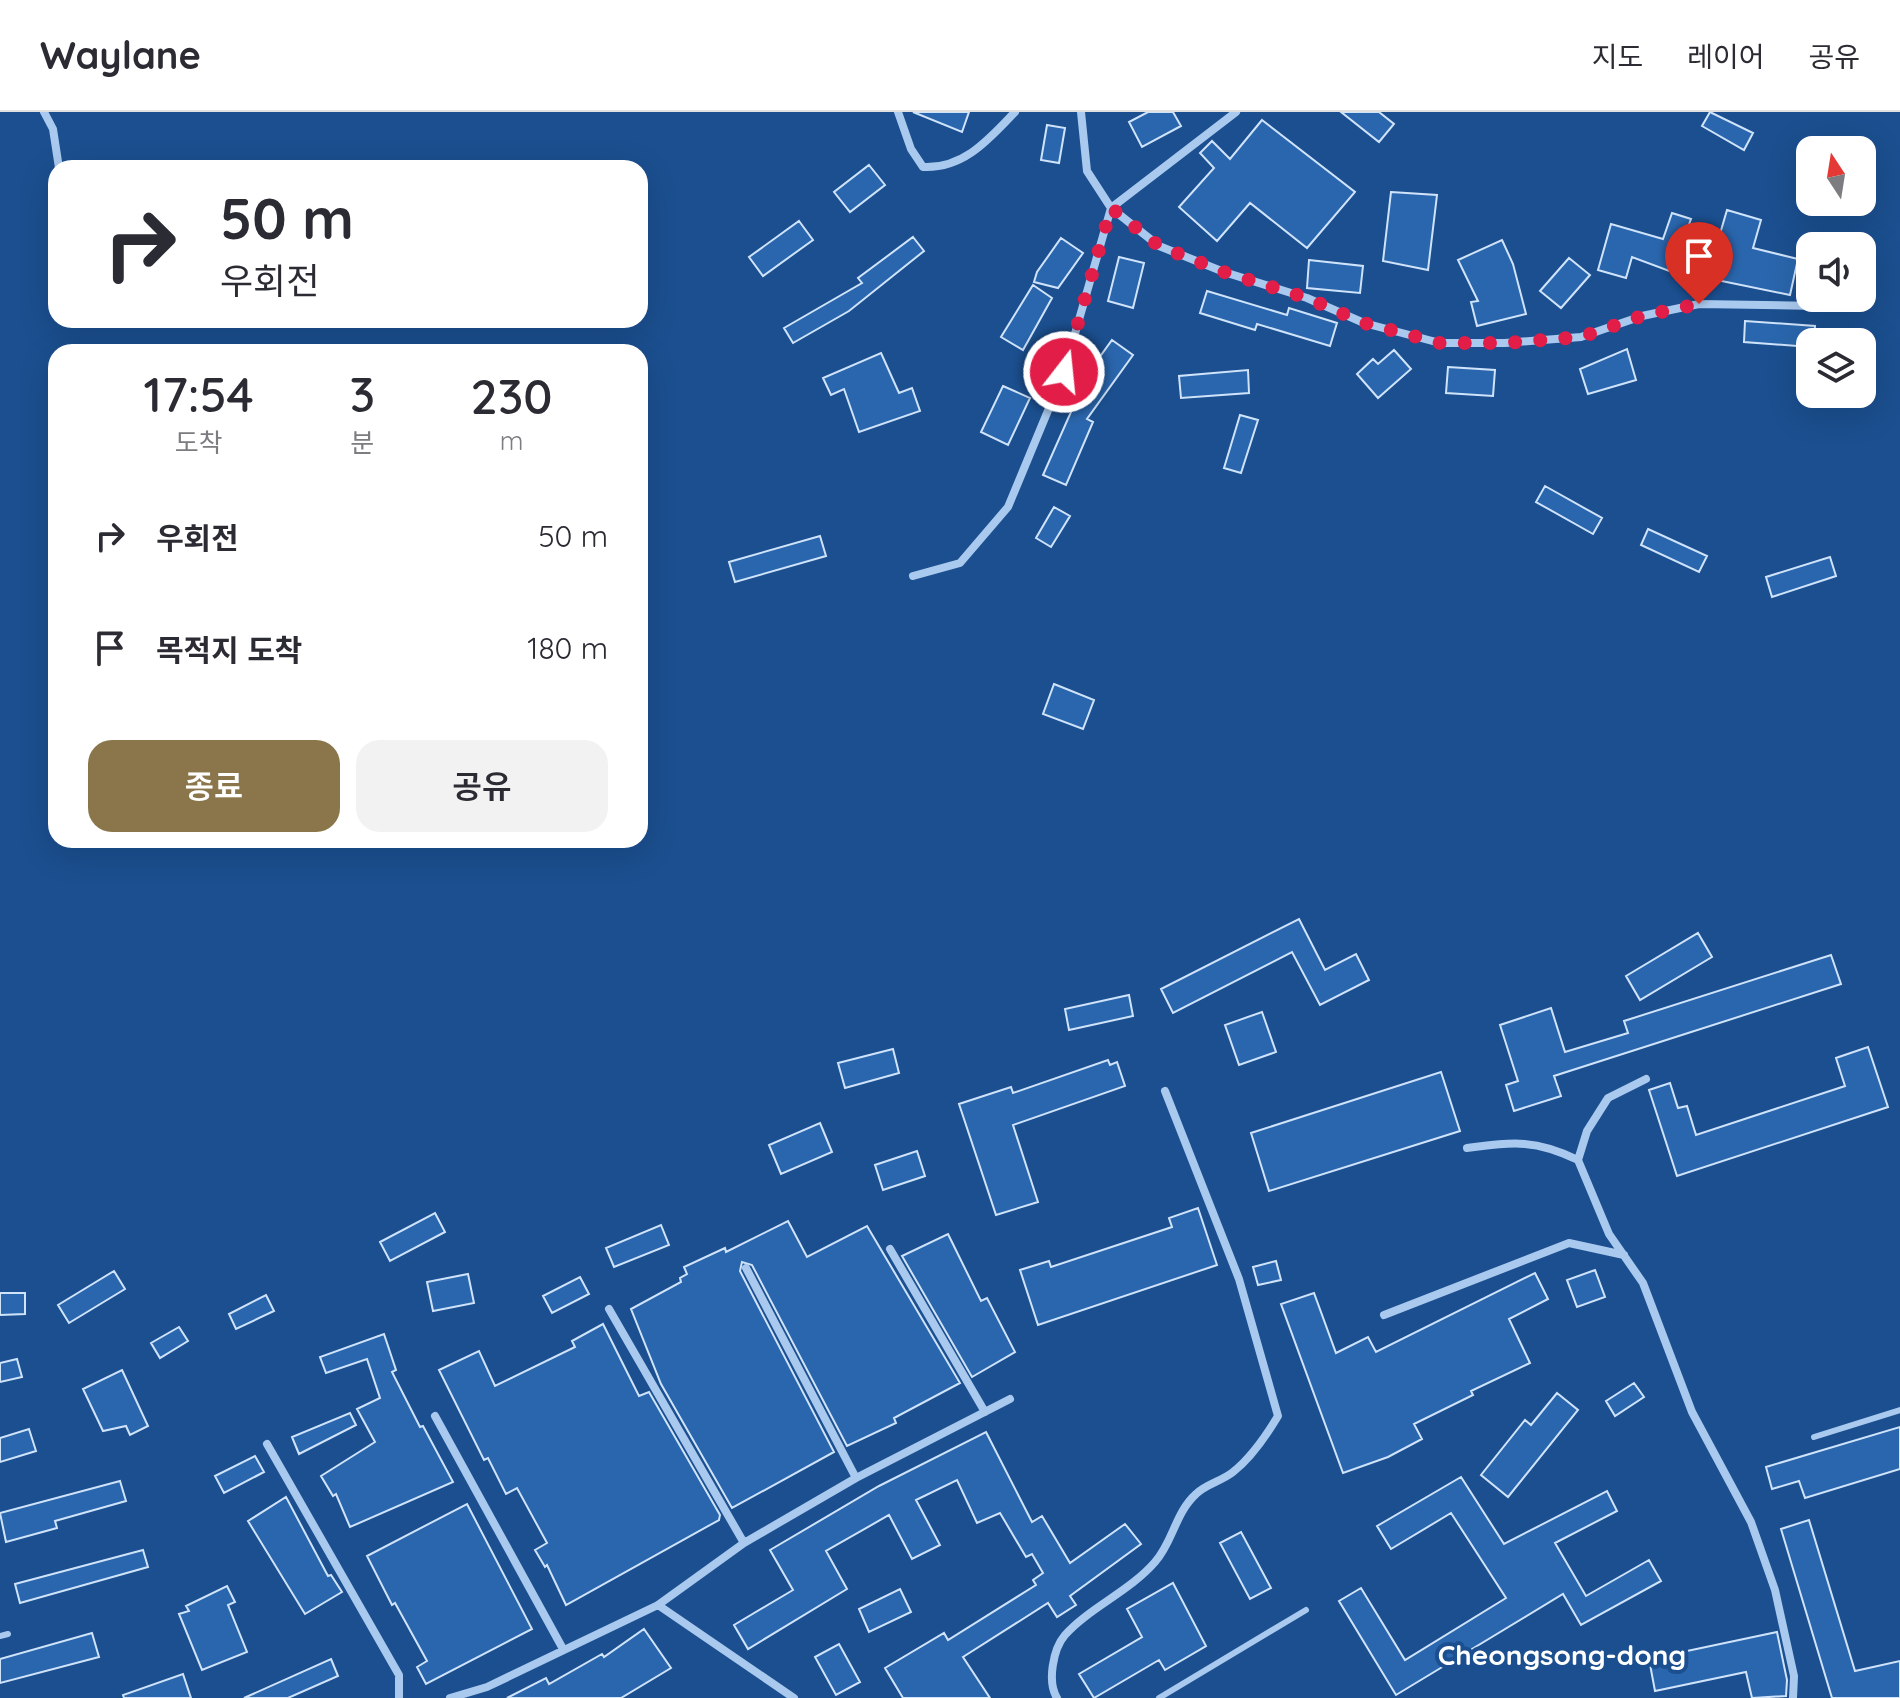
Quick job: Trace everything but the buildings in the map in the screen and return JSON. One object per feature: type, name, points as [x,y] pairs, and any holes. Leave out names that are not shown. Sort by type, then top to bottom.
[{"type":"street","points":[[44,112],[53,129],[58,160]]},
{"type":"street","points":[[898,112],[911,149],[923,167],[941,168],[979,150],[1015,112]]},
{"type":"street","points":[[1081,112],[1087,171],[1111,208],[1159,246],[1307,298],[1364,323],[1440,343],[1505,343],[1581,337],[1642,316],[1699,304],[1796,306]]},
{"type":"street","points":[[913,576],[960,563],[1008,507],[1064,372],[1111,208],[1236,112]]},
{"type":"street","points":[[1646,1079],[1608,1098],[1587,1131],[1578,1160],[1601,1219],[1643,1283],[1692,1412],[1751,1522],[1775,1590],[1794,1676],[1793,1698]]},
{"type":"street","points":[[1057,1698],[1053,1692],[1054,1655],[1065,1635],[1126,1590],[1158,1560],[1177,1518],[1196,1493],[1233,1472],[1260,1445],[1278,1416],[1239,1279],[1165,1091]]},
{"type":"street","points":[[1467,1148],[1518,1141],[1549,1145],[1578,1160]]},
{"type":"street","points":[[1384,1315],[1569,1243],[1624,1255]]},
{"type":"street","points":[[890,1249],[985,1412]]},
{"type":"street","points":[[746,1268],[856,1478]]},
{"type":"street","points":[[609,1309],[744,1543]]},
{"type":"street","points":[[450,1698],[487,1687],[658,1605],[744,1543],[856,1478],[1010,1399]]},
{"type":"street","points":[[435,1416],[563,1649]]},
{"type":"street","points":[[267,1444],[399,1675],[398,1698],[405,1698]]},
{"type":"street","points":[[658,1605],[794,1698]]},
{"type":"lane","points":[[1814,1437],[1900,1410]]},
{"type":"lane","points":[[1159,1698],[1306,1610]]},
{"type":"district","name":"Cheongsong-dong","points":[[1562,1655]]},
{"type":"route","points":[[1064,372],[1111,208],[1159,246],[1224,272],[1307,298],[1364,323],[1440,343],[1505,343],[1581,337],[1642,316],[1699,304]]}]
